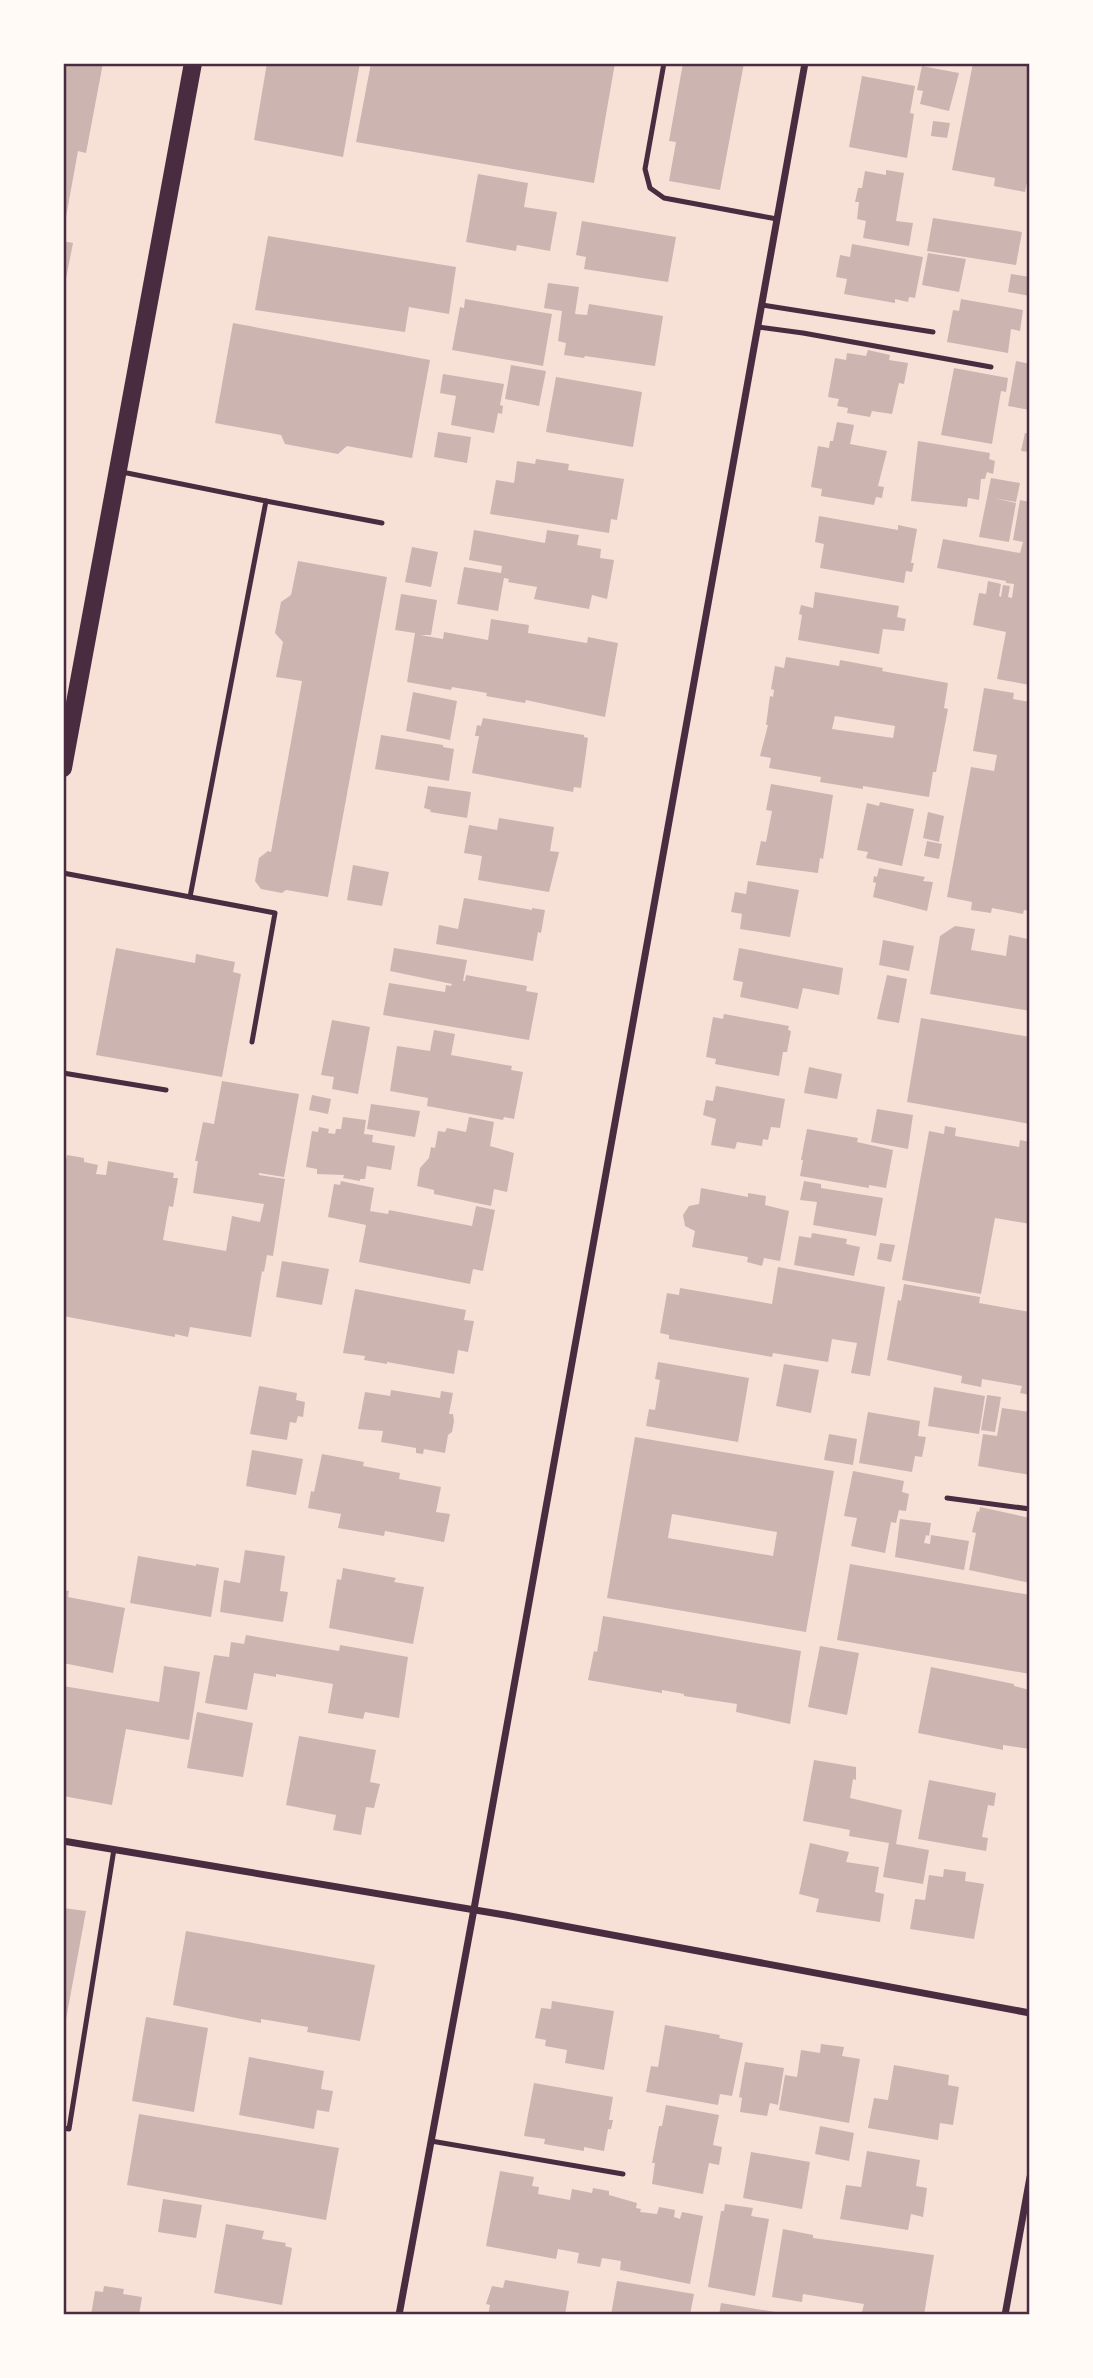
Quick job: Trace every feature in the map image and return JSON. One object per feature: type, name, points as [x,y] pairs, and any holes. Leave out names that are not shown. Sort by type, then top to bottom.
[{"type":"main road","points":[[63,768],[192,63]]},
{"type":"street","points":[[399,2315],[805,63]]},
{"type":"street","points":[[63,1841],[474,1909],[1030,2013]]},
{"type":"street","points":[[1005,2315],[1030,2177]]},
{"type":"lane","points":[[664,63],[645,169],[650,188],[664,198],[777,219]]},
{"type":"lane","points":[[762,305],[933,332]]},
{"type":"lane","points":[[758,327],[803,332],[991,367]]},
{"type":"lane","points":[[118,471],[382,523]]},
{"type":"lane","points":[[190,897],[266,500]]},
{"type":"lane","points":[[63,873],[275,913],[252,1042]]},
{"type":"lane","points":[[63,1073],[166,1090]]},
{"type":"lane","points":[[947,1498],[1030,1509]]},
{"type":"lane","points":[[63,2128],[69,2129],[114,1849]]},
{"type":"lane","points":[[431,2141],[623,2174]]},
{"type":"building","points":[[63,63],[103,63],[86,153],[78,151],[64,228]]},
{"type":"building","points":[[267,63],[360,63],[343,157],[254,140]]},
{"type":"building","points":[[371,63],[615,63],[594,183],[356,142]]},
{"type":"building","points":[[683,63],[744,63],[720,190],[669,181],[676,142],[669,141]]},
{"type":"building","points":[[973,63],[1030,63],[1030,167],[1025,192],[994,186],[995,178],[952,170]]},
{"type":"building","points":[[922,66],[959,73],[949,111],[920,104],[923,91],[917,90]]},
{"type":"building","points":[[862,76],[915,86],[907,158],[849,147]]},
{"type":"building","points":[[933,121],[950,123],[947,138],[931,136]]},
{"type":"building","points":[[886,170],[904,173],[896,221],[913,223],[909,246],[863,238],[866,221],[857,219],[859,202],[855,202],[858,188],[862,188],[865,171],[886,175]]},
{"type":"building","points":[[478,174],[528,183],[524,207],[557,212],[550,251],[517,245],[516,251],[466,242]]},
{"type":"building","points":[[933,218],[1022,232],[1016,265],[927,251]]},
{"type":"building","points":[[582,221],[676,237],[668,282],[584,269],[586,257],[576,255]]},
{"type":"building","points":[[268,236],[456,267],[449,314],[409,307],[405,332],[255,310]]},
{"type":"building","points":[[63,241],[73,243],[64,289],[63,289]]},
{"type":"building","points":[[852,244],[923,257],[915,298],[909,297],[908,302],[895,299],[895,303],[844,294],[847,279],[836,277],[840,255],[850,257]]},
{"type":"building","points":[[928,253],[966,259],[959,292],[922,285]]},
{"type":"building","points":[[1011,274],[1030,277],[1030,296],[1008,292]]},
{"type":"building","points":[[548,283],[579,287],[575,314],[587,315],[589,304],[663,316],[655,366],[564,355],[566,343],[558,341],[562,311],[544,308]]},
{"type":"building","points":[[465,299],[552,314],[543,366],[452,350],[460,307],[464,308]]},
{"type":"building","points":[[961,299],[1023,310],[1020,331],[1011,329],[1008,353],[947,342],[953,310],[959,311]]},
{"type":"building","points":[[233,323],[430,360],[412,458],[347,446],[338,454],[285,444],[281,435],[215,423]]},
{"type":"building","points":[[868,350],[890,355],[889,360],[908,363],[904,384],[899,383],[892,414],[872,411],[870,417],[847,413],[848,408],[837,406],[839,399],[828,397],[835,358],[846,360],[847,353],[866,356]]},
{"type":"building","points":[[1016,361],[1030,364],[1030,410],[1008,406]]},
{"type":"building","points":[[511,365],[546,371],[539,406],[505,399]]},
{"type":"building","points":[[954,368],[1008,378],[1006,392],[1001,391],[992,444],[941,435]]},
{"type":"building","points":[[443,374],[504,384],[500,405],[503,406],[502,414],[498,413],[494,433],[451,425],[456,396],[440,393]]},
{"type":"building","points":[[556,377],[642,392],[633,447],[546,432]]},
{"type":"building","points":[[837,422],[854,425],[850,444],[887,451],[878,486],[884,487],[882,498],[876,497],[874,505],[821,496],[822,489],[811,487],[818,446],[829,448]]},
{"type":"building","points":[[438,432],[471,437],[467,463],[434,457]]},
{"type":"building","points":[[1025,433],[1030,434],[1030,452],[1021,451]]},
{"type":"building","points":[[918,441],[990,453],[989,459],[995,461],[993,474],[987,472],[985,479],[981,479],[979,500],[968,498],[967,507],[911,501]]},
{"type":"building","points":[[536,459],[569,464],[568,470],[624,479],[617,520],[611,519],[609,533],[490,514],[496,480],[514,483],[517,461],[535,464]]},
{"type":"building","points":[[991,478],[1020,483],[1016,502],[993,498],[1016,503],[1009,542],[979,537]]},
{"type":"building","points":[[1020,500],[1030,502],[1030,685],[997,679],[1006,632],[973,625],[979,593],[986,594],[988,581],[1001,584],[1001,597],[1003,585],[1010,586],[1008,597],[1012,598],[1014,584],[937,568],[943,539],[1020,553],[1023,542],[1013,540]]},
{"type":"building","points":[[819,516],[898,530],[898,525],[917,529],[912,572],[906,571],[904,583],[820,568],[824,544],[815,542]]},
{"type":"building","points":[[474,530],[545,543],[547,530],[579,535],[577,545],[601,549],[600,558],[614,560],[607,599],[592,595],[589,609],[534,599],[537,587],[508,582],[509,579],[504,578],[498,611],[457,604],[464,567],[501,573],[502,566],[469,560]]},
{"type":"building","points":[[412,547],[438,552],[431,587],[405,582]]},
{"type":"building","points":[[298,561],[387,577],[328,897],[261,889],[255,881],[259,858],[268,851],[271,852],[302,681],[276,677],[283,642],[275,633],[281,602],[291,595]]},
{"type":"building","points":[[815,592],[899,606],[897,617],[906,619],[904,631],[883,629],[879,654],[798,640],[801,605],[813,608]]},
{"type":"building","points":[[401,594],[437,600],[431,635],[420,635],[443,639],[444,632],[488,640],[491,619],[529,625],[528,633],[587,643],[588,637],[618,643],[605,717],[526,700],[525,703],[486,696],[487,693],[407,682],[415,633],[395,630]]},
{"type":"building","points":[[786,657],[839,666],[840,660],[948,683],[944,708],[948,709],[929,797],[820,782],[821,777],[769,768],[771,758],[760,756],[768,725],[770,696],[773,697],[774,690],[771,689],[775,666],[784,668]],"holes":[[[835,716],[895,726],[893,738],[832,729]]]},
{"type":"building","points":[[984,688],[1014,693],[1013,699],[1030,702],[1030,838],[1027,853],[1030,853],[1030,911],[1024,910],[1023,914],[992,908],[991,913],[971,910],[972,902],[947,897],[971,767],[994,771],[997,755],[973,751]]},
{"type":"building","points":[[413,692],[457,701],[450,740],[406,731]]},
{"type":"building","points":[[483,718],[584,735],[588,738],[581,788],[574,787],[573,792],[472,773],[479,736],[475,736],[477,725],[481,726]]},
{"type":"building","points":[[381,735],[454,749],[449,781],[375,769]]},
{"type":"building","points":[[771,784],[833,795],[823,859],[820,858],[818,873],[756,865],[761,841],[766,842],[772,811],[766,810]]},
{"type":"building","points":[[428,786],[471,792],[467,818],[430,812],[431,810],[424,808]]},
{"type":"building","points":[[880,802],[914,809],[902,866],[866,858],[868,852],[857,850],[867,803],[879,806]]},
{"type":"building","points":[[928,812],[944,816],[939,842],[923,838]]},
{"type":"building","points":[[499,818],[554,827],[550,851],[559,852],[549,892],[478,880],[482,856],[464,853],[469,825],[497,830]]},
{"type":"building","points":[[927,841],[942,844],[939,859],[924,856]]},
{"type":"building","points":[[353,865],[389,872],[382,906],[347,900]]},
{"type":"building","points":[[879,868],[925,877],[923,881],[933,882],[927,911],[873,897],[876,883],[873,882],[874,876],[877,877]]},
{"type":"building","points":[[748,881],[799,890],[790,937],[740,929],[742,914],[731,912],[735,892],[746,894]]},
{"type":"building","points":[[464,898],[545,910],[533,961],[436,944],[439,925],[458,929]]},
{"type":"building","points":[[955,926],[975,929],[971,950],[1006,956],[1009,935],[1028,939],[1030,1011],[930,994],[940,936]]},
{"type":"building","points":[[883,940],[914,946],[909,971],[879,965]]},
{"type":"building","points":[[116,948],[195,963],[196,954],[235,962],[233,972],[241,974],[222,1077],[96,1055]]},
{"type":"building","points":[[394,948],[467,960],[463,981],[466,975],[527,986],[526,991],[538,993],[529,1040],[383,1015],[389,983],[445,992],[446,985],[452,984],[390,971]]},
{"type":"building","points":[[739,948],[843,968],[839,995],[803,988],[798,1009],[740,997],[743,982],[733,980]]},
{"type":"building","points":[[887,975],[907,979],[899,1023],[877,1019]]},
{"type":"building","points":[[724,1014],[789,1026],[788,1030],[791,1031],[787,1052],[783,1052],[779,1076],[715,1064],[716,1059],[706,1057],[713,1017],[723,1019]]},
{"type":"building","points":[[921,1018],[1030,1037],[1030,1124],[907,1102]]},
{"type":"building","points":[[332,1020],[370,1027],[358,1094],[332,1089],[334,1077],[321,1075]]},
{"type":"building","points":[[434,1030],[455,1034],[451,1055],[512,1066],[511,1070],[523,1072],[514,1119],[504,1117],[503,1120],[427,1106],[428,1098],[390,1091],[397,1046],[430,1051]]},
{"type":"building","points":[[809,1067],[842,1074],[837,1099],[804,1093]]},
{"type":"building","points":[[222,1081],[299,1094],[284,1177],[259,1173],[285,1179],[273,1256],[267,1255],[264,1272],[262,1271],[251,1337],[190,1327],[188,1337],[175,1334],[175,1337],[63,1316],[63,1174],[67,1155],[84,1158],[84,1162],[98,1165],[96,1174],[106,1175],[108,1161],[174,1173],[173,1178],[178,1178],[173,1207],[169,1206],[163,1240],[226,1251],[232,1216],[260,1222],[264,1204],[193,1193],[198,1161],[195,1161],[203,1122],[214,1124]]},
{"type":"building","points":[[716,1086],[785,1099],[780,1128],[771,1127],[768,1140],[763,1139],[762,1146],[737,1142],[735,1149],[711,1145],[716,1119],[703,1115],[706,1100],[713,1101]]},
{"type":"building","points":[[312,1095],[331,1099],[328,1114],[309,1110]]},
{"type":"building","points":[[371,1104],[420,1111],[415,1137],[367,1129]]},
{"type":"building","points":[[877,1109],[913,1115],[908,1149],[871,1142]]},
{"type":"building","points":[[343,1117],[366,1120],[364,1134],[373,1135],[372,1142],[395,1146],[391,1170],[367,1166],[365,1179],[360,1181],[343,1178],[344,1175],[317,1174],[317,1169],[306,1167],[312,1131],[318,1132],[319,1127],[329,1129],[328,1133],[335,1134],[336,1129],[341,1129]]},
{"type":"building","points":[[469,1117],[494,1122],[490,1146],[514,1153],[507,1192],[494,1189],[491,1206],[434,1194],[434,1190],[417,1186],[420,1168],[429,1158],[431,1147],[435,1148],[438,1131],[445,1132],[447,1128],[466,1132]]},
{"type":"building","points":[[945,1126],[956,1128],[955,1136],[1019,1147],[1020,1140],[1030,1142],[1030,1224],[995,1218],[981,1294],[902,1280],[929,1131],[944,1134]]},
{"type":"building","points":[[807,1129],[858,1138],[857,1142],[893,1150],[886,1188],[869,1185],[869,1188],[800,1176]]},
{"type":"building","points":[[341,1181],[374,1188],[370,1211],[388,1214],[389,1210],[472,1226],[476,1206],[495,1210],[483,1271],[473,1269],[470,1284],[359,1262],[366,1225],[328,1217],[334,1184],[340,1185]]},
{"type":"building","points":[[804,1181],[821,1184],[821,1188],[883,1198],[876,1236],[813,1225],[817,1202],[800,1200]]},
{"type":"building","points":[[701,1188],[748,1197],[748,1193],[766,1196],[765,1205],[789,1211],[780,1261],[764,1258],[762,1266],[747,1262],[748,1257],[692,1247],[695,1231],[685,1226],[683,1215],[689,1206],[699,1204]]},
{"type":"building","points":[[812,1233],[847,1239],[846,1244],[860,1247],[854,1276],[794,1265],[799,1236],[811,1238]]},
{"type":"building","points":[[880,1243],[895,1245],[891,1262],[877,1259]]},
{"type":"building","points":[[282,1261],[329,1269],[322,1305],[276,1297]]},
{"type":"building","points":[[778,1267],[885,1287],[870,1376],[851,1373],[857,1343],[832,1339],[828,1362],[773,1353],[772,1357],[669,1339],[669,1335],[660,1333],[667,1293],[679,1295],[680,1288],[772,1304]]},
{"type":"building","points":[[904,1284],[980,1297],[979,1303],[1030,1312],[1030,1395],[1020,1393],[1022,1386],[982,1379],[981,1387],[961,1383],[962,1376],[887,1360],[898,1300],[901,1301]]},
{"type":"building","points":[[355,1289],[466,1310],[464,1320],[474,1321],[468,1352],[458,1350],[454,1374],[364,1360],[365,1356],[343,1353]]},
{"type":"building","points":[[658,1362],[749,1378],[738,1442],[646,1426],[649,1409],[655,1410],[660,1380],[655,1379]]},
{"type":"building","points":[[784,1364],[819,1370],[811,1413],[776,1406]]},
{"type":"building","points":[[259,1386],[297,1393],[296,1400],[305,1402],[303,1417],[298,1416],[296,1423],[290,1422],[287,1440],[250,1434]]},
{"type":"building","points":[[934,1387],[985,1396],[979,1434],[928,1426]]},
{"type":"building","points":[[391,1390],[440,1398],[441,1391],[453,1393],[449,1414],[453,1414],[454,1421],[445,1453],[424,1449],[423,1454],[416,1453],[416,1448],[381,1442],[383,1431],[358,1429],[365,1392],[390,1396]]},
{"type":"building","points":[[987,1395],[1001,1397],[995,1432],[981,1430]]},
{"type":"building","points":[[1002,1408],[1030,1412],[1030,1475],[978,1466],[983,1434],[997,1436]]},
{"type":"building","points":[[868,1412],[920,1421],[918,1436],[926,1437],[922,1457],[915,1456],[912,1472],[859,1463]]},
{"type":"building","points":[[829,1434],[857,1439],[853,1465],[824,1460]]},
{"type":"building","points":[[635,1437],[834,1471],[806,1632],[607,1598]],"holes":[[[672,1514],[777,1532],[773,1556],[668,1538]]]},
{"type":"building","points":[[252,1450],[303,1459],[296,1495],[246,1486]]},
{"type":"building","points":[[322,1454],[364,1462],[363,1466],[400,1473],[399,1479],[441,1487],[436,1512],[450,1514],[444,1542],[385,1531],[384,1536],[338,1528],[341,1514],[308,1508]]},
{"type":"building","points":[[853,1471],[904,1481],[902,1492],[909,1494],[906,1511],[899,1510],[896,1523],[891,1522],[885,1553],[851,1546],[857,1518],[844,1516]]},
{"type":"building","points":[[980,1507],[1030,1518],[1030,1583],[969,1570],[976,1533],[972,1532]]},
{"type":"building","points":[[900,1519],[931,1523],[929,1536],[926,1535],[924,1543],[930,1544],[931,1535],[969,1541],[964,1570],[895,1557]]},
{"type":"building","points":[[245,1550],[285,1556],[280,1591],[288,1592],[283,1622],[220,1612],[224,1580],[240,1583]]},
{"type":"building","points":[[138,1556],[219,1568],[211,1617],[130,1603]]},
{"type":"building","points":[[850,1564],[1030,1595],[1030,1674],[837,1640]]},
{"type":"building","points":[[343,1568],[396,1578],[394,1582],[424,1587],[413,1644],[329,1628],[337,1579],[341,1580]]},
{"type":"building","points":[[63,1590],[69,1591],[68,1597],[125,1608],[113,1673],[63,1663]]},
{"type":"building","points":[[603,1616],[801,1651],[790,1724],[736,1712],[737,1704],[588,1680],[594,1651],[597,1652]]},
{"type":"building","points":[[246,1635],[339,1651],[340,1645],[408,1657],[399,1718],[365,1712],[363,1719],[328,1713],[333,1684],[276,1674],[276,1677],[254,1673],[247,1710],[205,1703],[214,1655],[229,1657],[231,1642],[244,1644]]},
{"type":"building","points":[[820,1646],[859,1653],[847,1715],[808,1707]]},
{"type":"building","points":[[164,1666],[200,1672],[189,1740],[126,1729],[112,1805],[63,1796],[63,1686],[159,1702]]},
{"type":"building","points":[[931,1667],[1014,1684],[1030,1690],[1030,1749],[1003,1745],[1003,1750],[918,1733]]},
{"type":"building","points":[[197,1712],[253,1723],[243,1777],[187,1768]]},
{"type":"building","points":[[299,1736],[376,1750],[370,1782],[380,1784],[374,1808],[366,1807],[361,1835],[333,1830],[336,1815],[286,1805]]},
{"type":"building","points":[[814,1760],[856,1767],[856,1780],[853,1779],[850,1798],[902,1810],[896,1844],[929,1850],[923,1884],[883,1877],[889,1843],[849,1836],[850,1830],[803,1821]]},
{"type":"building","points":[[929,1780],[996,1793],[994,1806],[988,1805],[982,1837],[988,1838],[986,1851],[918,1839]]},
{"type":"building","points":[[810,1843],[849,1852],[846,1862],[879,1867],[875,1892],[884,1894],[880,1922],[816,1912],[819,1899],[799,1894]]},
{"type":"building","points":[[944,1869],[966,1872],[965,1881],[984,1884],[974,1939],[910,1929],[915,1899],[925,1900],[929,1875],[943,1877]]},
{"type":"building","points":[[63,1908],[86,1911],[64,2030],[63,2030]]},
{"type":"building","points":[[186,1931],[375,1965],[360,2041],[307,2032],[308,2027],[261,2019],[261,2023],[173,2005]]},
{"type":"building","points":[[552,2001],[614,2011],[604,2070],[565,2063],[567,2050],[545,2046],[546,2040],[535,2038],[541,2008],[551,2009]]},
{"type":"building","points":[[146,2017],[208,2028],[194,2112],[132,2101]]},
{"type":"building","points":[[665,2025],[720,2035],[719,2038],[743,2043],[732,2096],[720,2094],[718,2105],[646,2092],[651,2066],[658,2067]]},
{"type":"building","points":[[821,2044],[844,2047],[842,2056],[860,2059],[849,2123],[779,2110],[785,2075],[797,2077],[801,2050],[820,2053]]},
{"type":"building","points":[[249,2057],[324,2071],[321,2089],[333,2091],[329,2112],[317,2110],[314,2129],[239,2115]]},
{"type":"building","points":[[745,2062],[784,2068],[778,2105],[770,2103],[767,2116],[740,2112],[742,2098],[739,2097]]},
{"type":"building","points":[[894,2065],[949,2075],[948,2085],[959,2087],[953,2125],[940,2123],[938,2140],[868,2128],[874,2098],[888,2100]]},
{"type":"building","points":[[534,2083],[613,2097],[609,2120],[613,2120],[611,2129],[608,2129],[604,2151],[584,2147],[584,2151],[544,2144],[545,2139],[524,2136]]},
{"type":"building","points":[[666,2105],[719,2115],[713,2145],[722,2147],[719,2165],[709,2163],[703,2194],[652,2184],[655,2163],[652,2163]]},
{"type":"building","points":[[139,2114],[339,2148],[326,2220],[127,2185]]},
{"type":"building","points":[[820,2126],[854,2133],[849,2161],[815,2154]]},
{"type":"building","points":[[867,2151],[920,2160],[916,2186],[927,2188],[923,2217],[911,2214],[908,2230],[840,2219],[846,2185],[861,2187]]},
{"type":"building","points":[[751,2152],[810,2162],[802,2209],[743,2198]]},
{"type":"building","points":[[500,2171],[534,2177],[532,2186],[539,2187],[538,2194],[570,2200],[572,2189],[592,2193],[593,2188],[609,2191],[609,2195],[637,2203],[636,2208],[641,2209],[640,2212],[657,2214],[659,2207],[675,2210],[674,2217],[680,2219],[682,2212],[703,2216],[690,2284],[620,2270],[621,2261],[602,2258],[600,2267],[577,2263],[579,2253],[558,2249],[556,2259],[486,2246]]},
{"type":"building","points":[[163,2199],[202,2205],[196,2238],[158,2232]]},
{"type":"building","points":[[725,2204],[753,2208],[751,2216],[769,2219],[755,2296],[708,2287],[721,2211],[724,2211]]},
{"type":"building","points":[[226,2224],[264,2231],[262,2239],[286,2243],[285,2246],[292,2248],[282,2305],[214,2293]]},
{"type":"building","points":[[783,2229],[813,2235],[813,2238],[934,2255],[924,2315],[878,2315],[862,2312],[864,2304],[803,2294],[802,2302],[772,2297]]},
{"type":"building","points":[[505,2280],[569,2291],[565,2315],[488,2315],[490,2305],[486,2304],[492,2286],[503,2288]]},
{"type":"building","points":[[617,2281],[694,2294],[690,2315],[611,2315]]},
{"type":"building","points":[[104,2286],[124,2289],[123,2294],[142,2297],[139,2315],[91,2315],[95,2291],[103,2292]]},
{"type":"building","points":[[721,2303],[787,2314],[787,2315],[719,2315]]}]
